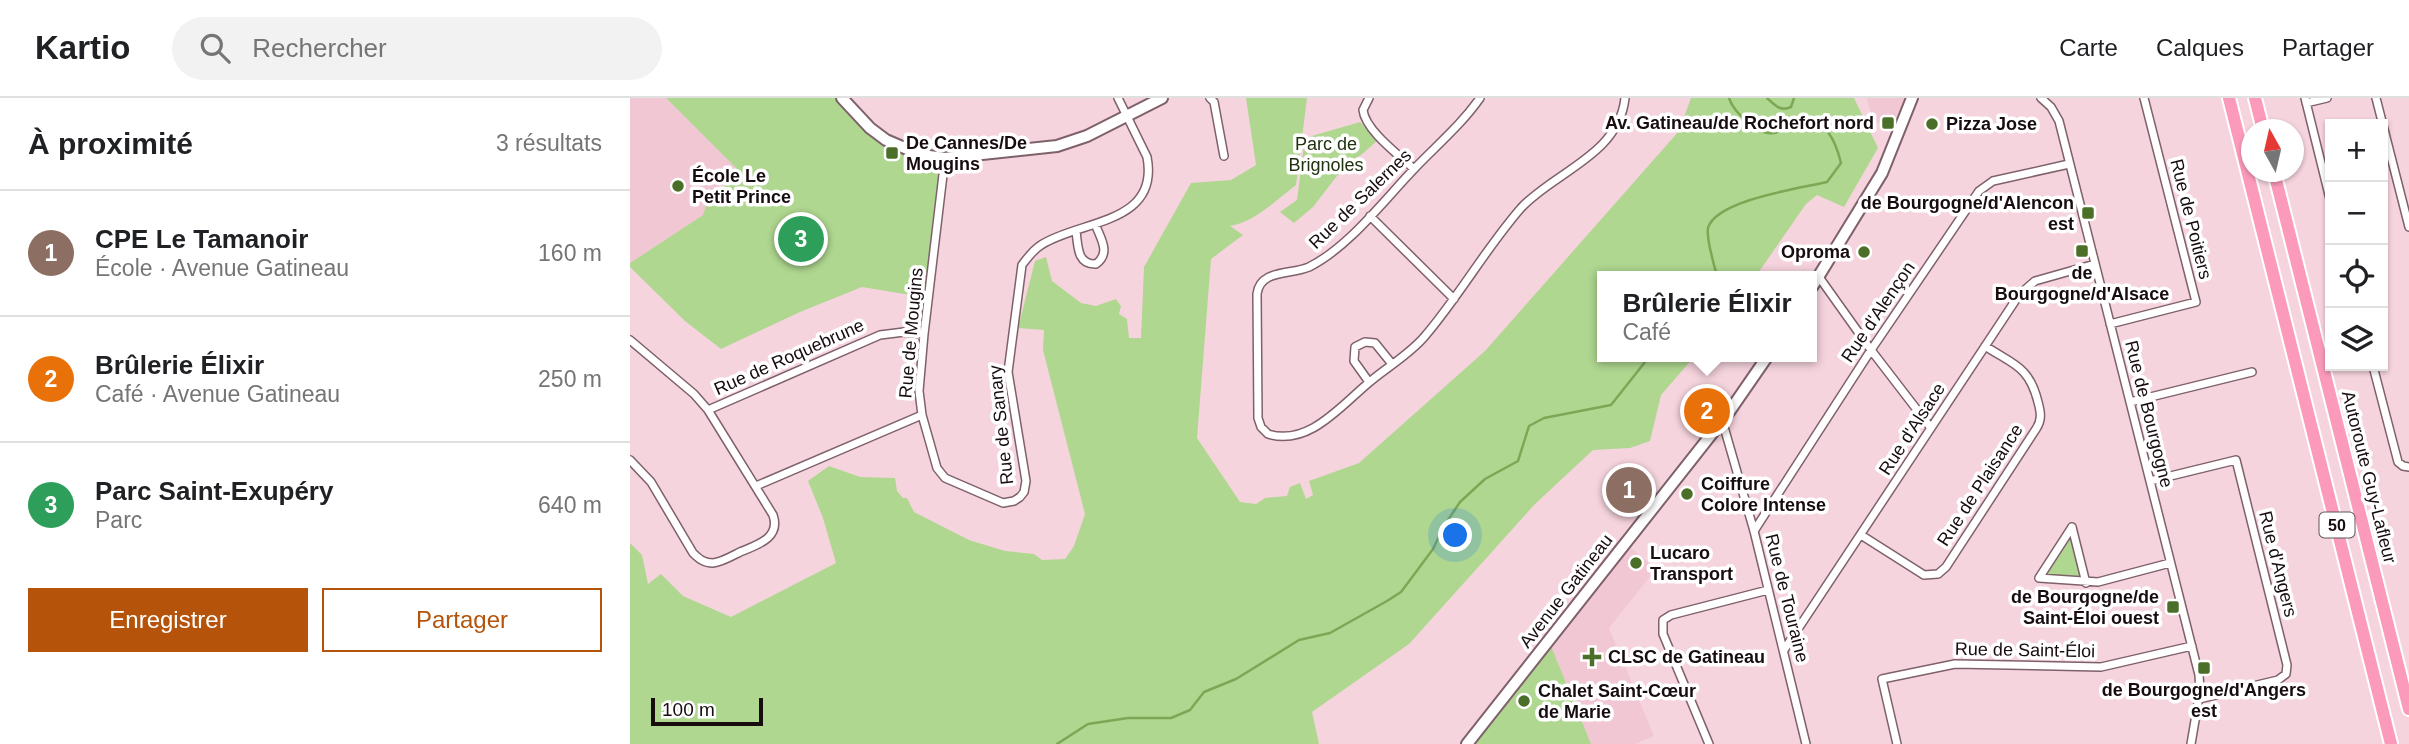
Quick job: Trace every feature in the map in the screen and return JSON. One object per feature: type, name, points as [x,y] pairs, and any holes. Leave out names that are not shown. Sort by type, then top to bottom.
[{"type":"highway","name":"50","points":[[2229,98],[2392,744]]},
{"type":"highway","points":[[2255,98],[2260,119]]},
{"type":"highway","name":"Autoroute Guy-Lafleur","points":[[2277,182],[2409,709]]},
{"type":"street","points":[[842,98],[870,128],[886,140],[921,155],[945,158],[1057,146],[1087,136],[1161,98]]},
{"type":"street","name":"Rue de Sanary","points":[[922,415],[937,468],[945,478],[1003,503],[1020,497],[1024,492],[1026,481],[1008,372],[1020,272],[1026,259],[1037,247],[1125,211],[1138,200],[1146,184],[1149,167],[1118,98]]},
{"type":"street","points":[[1210,98],[1214,102],[1224,156]]},
{"type":"street","points":[[1370,98],[1363,110],[1365,119],[1414,169]]},
{"type":"street","name":"Rue de Salernes","points":[[1480,98],[1460,125],[1342,243],[1317,262],[1296,271],[1271,276],[1260,285],[1257,294],[1259,423],[1264,431],[1273,435],[1300,433],[1331,416],[1368,382],[1421,341],[1526,202],[1576,167],[1605,141],[1618,120],[1625,98]]},
{"type":"street","points":[[1817,280],[1882,173],[1912,98]]},
{"type":"street","name":"Rue de Bourgogne","points":[[2040,98],[2055,113],[2192,646],[2199,676],[2199,698],[2191,744]]},
{"type":"street","name":"Rue de Poitiers","points":[[2110,324],[2196,302],[2144,98]]},
{"type":"street","points":[[2326,182],[2305,101],[2327,98]]},
{"type":"street","points":[[2376,98],[2409,227]]},
{"type":"street","name":"Rue de Mougins","points":[[756,486],[922,415],[919,391],[924,334],[945,158]]},
{"type":"street","name":"Rue d'Alençon","points":[[1754,531],[1871,350],[1979,191],[1993,181],[2069,164]]},
{"type":"street","points":[[1370,216],[1454,299]]},
{"type":"street","points":[[1076,231],[1082,259],[1086,263],[1096,264],[1105,253],[1095,224]]},
{"type":"street","name":"Rue d'Alsace","points":[[1784,649],[2019,295],[2030,284],[2042,278],[2095,264]]},
{"type":"street","points":[[1819,277],[1931,428]]},
{"type":"street","name":"Rue de Roquebrune","points":[[708,410],[872,338],[896,332],[924,334]]},
{"type":"street","name":"Rue de Roquebrune","points":[[630,340],[694,394],[708,410],[775,519],[772,534],[764,541],[719,561],[705,562],[693,553],[651,482],[630,460]]},
{"type":"street","points":[[1368,382],[1352,356],[1355,347],[1365,342],[1375,343],[1392,364]]},
{"type":"street","name":"Rue de Plaisance","points":[[1861,535],[1924,575],[1938,574],[1946,567],[2040,419],[2034,384],[2028,375],[1985,346]]},
{"type":"street","name":"Avenue Gatineau","points":[[1467,744],[1722,420],[1763,362]]},
{"type":"street","points":[[2374,371],[2398,462],[2409,467]]},
{"type":"street","points":[[2130,402],[2252,372]]},
{"type":"street","name":"Rue de Touraine","points":[[1722,420],[1754,531],[1806,744]]},
{"type":"street","name":"Rue d'Angers","points":[[2150,481],[2236,460],[2287,665],[2286,674],[2278,680],[2199,698]]},
{"type":"street","points":[[2086,583],[2072,527],[2039,578],[2086,583],[2098,582],[2170,563]]},
{"type":"street","points":[[1709,744],[1663,634],[1663,620],[1671,615],[1768,590]]},
{"type":"street","name":"Rue de Saint-Éloi","points":[[1897,744],[1882,679],[1955,663],[2101,667],[2192,646]]},
{"type":"shaded area","name":"École Le Petit Prince","points":[[630,98],[666,98],[736,168],[737,175],[708,200],[704,214],[630,263]]},
{"type":"shaded area","points":[[1867,98],[1904,98],[1892,128],[1872,121]]},
{"type":"shaded area","points":[[1630,547],[1656,569],[1609,628],[1654,736],[1635,744],[1591,744],[1549,641],[1594,593]]},
{"type":"green space","points":[[666,98],[842,98],[886,140],[945,158],[929,298],[862,287],[721,349],[685,321],[630,267],[630,263],[703,215],[708,200],[737,175],[736,168]]},
{"type":"green space","points":[[1246,98],[1307,98],[1296,185],[1257,215],[1230,226],[1243,235],[1211,259],[1197,438],[1240,502],[1256,504],[1265,498],[1287,496],[1290,487],[1300,483],[1306,499],[1313,495],[1309,481],[1359,463],[1485,351],[1679,131],[1691,98],[1854,98],[1878,148],[1844,207],[1817,195],[1806,204],[1759,271],[1597,271],[1597,362],[1690,362],[1661,395],[1650,441],[1630,448],[1593,450],[1535,504],[1409,644],[1312,712],[1319,744],[630,744],[630,543],[642,555],[648,584],[661,574],[683,596],[731,617],[836,563],[823,518],[808,481],[829,466],[860,477],[895,478],[897,491],[903,498],[907,498],[914,512],[969,540],[1005,551],[1034,554],[1042,560],[1065,559],[1074,546],[1085,514],[1043,350],[1044,330],[1018,328],[1035,261],[1046,257],[1052,281],[1081,303],[1096,306],[1116,299],[1121,306],[1119,314],[1127,319],[1129,338],[1141,338],[1144,267],[1191,183],[1231,180],[1256,165]]},
{"type":"green space","name":"Parc de Brignoles","points":[[1360,122],[1377,141],[1347,163],[1313,207],[1294,223],[1280,212],[1297,200],[1305,138]]},
{"type":"green space","points":[[2072,527],[2086,583],[2039,578]]},
{"type":"green space","points":[[1549,641],[1591,744],[1467,744]]},
{"type":"waterway","points":[[1716,271],[1708,232],[1714,218],[1742,203],[1827,182],[1841,163],[1833,140],[1824,128],[1809,122],[1774,133],[1762,132],[1748,123],[1729,98]]},
{"type":"waterway","points":[[1767,98],[1784,109],[1791,107],[1794,98]]},
{"type":"waterway","points":[[1057,744],[1088,724],[1128,718],[1171,718],[1190,710],[1204,692],[1236,679],[1299,640],[1330,633],[1401,592],[1433,549],[1460,502],[1485,479],[1518,461],[1529,426],[1544,418],[1611,405],[1645,362]]},
{"type":"place","name":"Av. Gatineau/de Rochefort nord","points":[[1888,123]]},
{"type":"place","name":"Pizza Jose","points":[[1932,124]]},
{"type":"place","name":"De Cannes/De Mougins","points":[[892,153]]},
{"type":"place","name":"École Le Petit Prince","points":[[678,186]]},
{"type":"place","name":"de Bourgogne/d'Alencon est","points":[[2088,213]]},
{"type":"place","name":"Parc Saint-Exupéry","points":[[801,239]]},
{"type":"place","name":"de Bourgogne/d'Alsace","points":[[2082,251]]},
{"type":"place","name":"Oproma","points":[[1864,252]]},
{"type":"place","name":"Brûlerie Élixir","points":[[1707,411]]},
{"type":"place","name":"CPE Le Tamanoir","points":[[1629,490]]},
{"type":"place","name":"Coiffure Colore Intense","points":[[1687,494]]},
{"type":"place","name":"Lucaro Transport","points":[[1636,563]]},
{"type":"place","name":"de Bourgogne/de Saint-Éloi ouest","points":[[2173,607]]},
{"type":"place","name":"CLSC de Gatineau","points":[[1592,657]]},
{"type":"place","name":"de Bourgogne/d'Angers est","points":[[2204,668]]},
{"type":"place","name":"Chalet Saint-Cœur de Marie","points":[[1524,701]]}]
